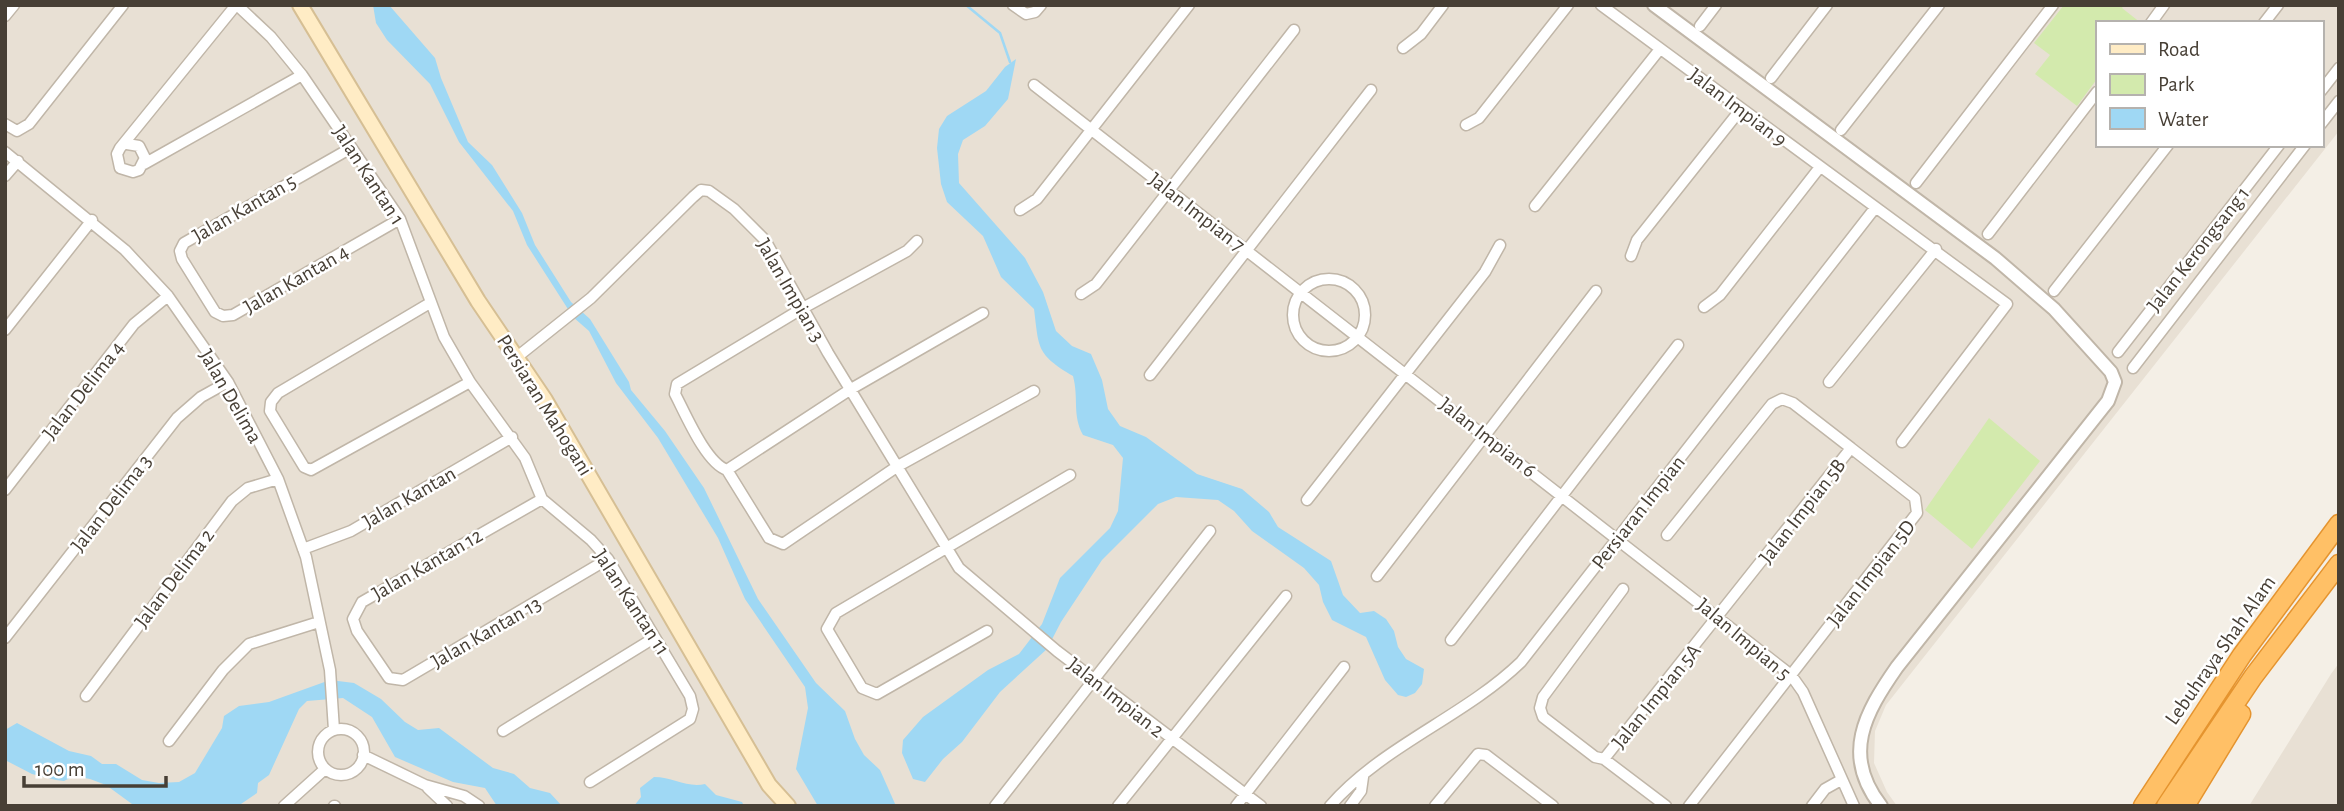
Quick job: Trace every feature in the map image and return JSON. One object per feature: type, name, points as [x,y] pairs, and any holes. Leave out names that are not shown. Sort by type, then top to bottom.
[{"type":"highway","name":"Lebuhraya Shah Alam","points":[[2143,806],[2242,654],[2339,524]]},
{"type":"highway","name":"Lebuhraya Shah Alam","points":[[2166,806],[2253,677],[2339,564]]},
{"type":"highway","points":[[2185,806],[2318,589]]},
{"type":"highway","points":[[2136,806],[2188,736]]},
{"type":"main road","name":"Persiaran Mahogani","points":[[300,5],[478,301],[517,357],[769,785],[788,806]]},
{"type":"street","points":[[5,16],[13,5]]},
{"type":"street","points":[[5,124],[18,131],[29,124],[123,5]]},
{"type":"street","points":[[237,5],[117,154],[120,168],[133,172],[302,75]]},
{"type":"street","name":"Jalan Kantan 1","points":[[237,5],[271,37],[302,75],[400,219],[444,337],[470,382],[512,437]]},
{"type":"street","points":[[1013,5],[1026,14],[1038,9]]},
{"type":"street","points":[[1020,210],[1037,199],[1093,131],[1189,5]]},
{"type":"street","points":[[1403,48],[1421,34],[1443,5]]},
{"type":"street","points":[[1466,125],[1479,118],[1568,5]]},
{"type":"street","name":"Jalan Impian 9","points":[[1601,5],[2007,303],[1902,442]]},
{"type":"street","points":[[1654,5],[2030,286],[2111,372],[2115,382],[2108,401],[1896,667],[1867,713],[1862,730],[1862,771],[1881,806]]},
{"type":"street","points":[[1700,26],[1716,5]]},
{"type":"street","points":[[1771,78],[1828,5]]},
{"type":"street","points":[[1842,130],[1939,5]]},
{"type":"street","points":[[1916,183],[2053,5]]},
{"type":"street","points":[[2152,21],[2164,5]]},
{"type":"street","points":[[2266,21],[2278,5]]},
{"type":"street","points":[[1081,294],[1097,284],[1294,30]]},
{"type":"street","points":[[1535,206],[1660,49]]},
{"type":"street","points":[[2323,88],[2339,68]]},
{"type":"street","name":"Jalan Impian 7","points":[[1034,85],[1357,337]]},
{"type":"street","points":[[1150,375],[1371,90]]},
{"type":"street","points":[[1988,234],[2096,93]]},
{"type":"street","points":[[2323,122],[2339,102]]},
{"type":"street","points":[[1631,256],[1637,240],[1741,109]]},
{"type":"street","points":[[127,144],[133,144],[144,151],[144,164]]},
{"type":"street","points":[[2054,290],[2166,147]]},
{"type":"street","name":"Jalan Kerongsang 1","points":[[2118,352],[2277,147]]},
{"type":"street","points":[[2133,369],[2303,147]]},
{"type":"street","name":"Jalan Kantan 5","points":[[200,289],[182,259],[180,251],[184,243],[351,148]]},
{"type":"street","name":"Jalan Delima","points":[[5,152],[92,220],[167,296],[228,382],[278,479],[303,549],[330,670],[334,730]]},
{"type":"street","points":[[5,176],[18,161]]},
{"type":"street","points":[[1704,307],[1720,295],[1820,167]]},
{"type":"street","name":"Jalan Impian 3","points":[[517,357],[591,298],[704,189],[734,209],[765,240],[959,568],[974,584]]},
{"type":"street","name":"Persiaran Impian","points":[[1330,806],[1349,784],[1363,777],[1414,738],[1504,678],[1521,662],[1875,208]]},
{"type":"street","name":"Jalan Kantan 4","points":[[200,289],[215,312],[223,316],[233,315],[400,219]]},
{"type":"street","points":[[5,330],[92,220]]},
{"type":"street","points":[[917,241],[907,251],[803,308],[677,384],[675,394],[695,432],[717,467],[727,470],[769,538],[783,544],[898,466],[1034,391]]},
{"type":"street","points":[[1307,500],[1485,272],[1500,245]]},
{"type":"street","points":[[1829,382],[1936,249]]},
{"type":"street","points":[[1329,279],[1350,286],[1364,304],[1365,316],[1357,337],[1337,350],[1313,347],[1303,340],[1293,318],[1301,293],[1318,281],[1329,279]]},
{"type":"street","points":[[1377,576],[1483,434],[1596,291]]},
{"type":"street","name":"Jalan Delima 4","points":[[5,489],[134,324],[167,296]]},
{"type":"street","points":[[430,303],[278,393],[271,402],[270,411],[304,467],[319,469],[470,382]]},
{"type":"street","points":[[727,470],[851,389],[983,313]]},
{"type":"street","name":"Jalan Impian 6","points":[[1357,337],[1617,539]]},
{"type":"street","points":[[1451,640],[1678,345]]},
{"type":"street","name":"Jalan Delima 3","points":[[5,638],[177,418],[201,397],[228,382]]},
{"type":"street","name":"Jalan Impian 5B","points":[[1667,535],[1772,404],[1782,399],[1793,403],[1851,448],[1719,617]]},
{"type":"street","name":"Jalan Kantan 11","points":[[512,437],[525,458],[542,499],[591,540],[608,559],[654,638],[681,677],[693,709],[690,719],[590,782]]},
{"type":"street","name":"Jalan Kantan","points":[[303,549],[351,531],[512,437]]},
{"type":"street","name":"Jalan Impian 5D","points":[[1689,806],[1917,513],[1915,498],[1851,448]]},
{"type":"street","points":[[987,631],[877,694],[862,688],[827,629],[836,613],[1070,475]]},
{"type":"street","name":"Jalan Delima 2","points":[[86,696],[232,501],[248,488],[278,479]]},
{"type":"street","name":"Jalan Kantan 12","points":[[370,652],[353,619],[362,602],[542,499]]},
{"type":"street","points":[[995,806],[1210,531]]},
{"type":"street","name":"Jalan Impian 5","points":[[1617,539],[1791,675],[1803,692],[1854,806]]},
{"type":"street","name":"Jalan Kantan 13","points":[[370,652],[389,678],[403,680],[608,559]]},
{"type":"street","name":"Jalan Impian 2","points":[[974,584],[1093,679],[1261,806]]},
{"type":"street","name":"Jalan Impian 5A","points":[[1623,589],[1543,696],[1540,708],[1543,718],[1595,757],[1604,759],[1719,617]]},
{"type":"street","points":[[1118,806],[1286,596]]},
{"type":"street","points":[[169,741],[223,670],[249,643],[319,622]]},
{"type":"street","points":[[503,731],[654,638]]},
{"type":"street","points":[[1236,806],[1344,667]]},
{"type":"street","points":[[342,729],[356,734],[363,747],[363,755],[352,772],[338,775],[325,769],[318,755],[321,739],[334,730],[342,729]]},
{"type":"street","points":[[1435,806],[1478,754],[1486,755],[1553,806]]},
{"type":"street","points":[[363,755],[425,785],[464,796],[479,806]]},
{"type":"street","points":[[1604,759],[1666,806]]},
{"type":"street","points":[[284,806],[325,769]]},
{"type":"street","name":"Persiaran Impian","points":[[1350,806],[1362,791],[1363,777]]},
{"type":"street","points":[[1812,806],[1825,789],[1841,780]]},
{"type":"street","points":[[425,785],[447,806]]},
{"type":"shaded area","points":[[5,5],[1662,5],[1801,107],[1665,5],[2339,5],[2339,131],[1886,705],[1875,731],[1874,763],[1887,792],[1897,806],[5,806]]},
{"type":"shaded area","points":[[2339,663],[2339,806],[2249,806],[2331,674]]},
{"type":"green space","points":[[2064,5],[2124,5],[2122,8],[2138,21],[2096,21],[2096,80],[2077,106],[2035,74],[2050,55],[2034,43]]},
{"type":"green space","points":[[1989,418],[2040,461],[1972,549],[1925,510]]},
{"type":"water","points":[[373,5],[389,5],[435,58],[468,142],[492,165],[522,213],[535,245],[571,302],[590,319],[629,382],[631,390],[665,431],[704,488],[758,599],[816,683],[845,711],[855,739],[864,755],[880,770],[896,806],[818,806],[796,769],[808,708],[805,687],[745,599],[718,538],[658,438],[616,383],[589,331],[573,317],[527,245],[513,211],[459,142],[430,84],[387,40],[376,23]]},
{"type":"water","points":[[1016,59],[1008,99],[985,126],[963,140],[958,154],[959,183],[1025,258],[1043,292],[1056,331],[1072,346],[1091,354],[1102,380],[1108,409],[1120,426],[1146,437],[1197,474],[1242,489],[1269,512],[1278,527],[1331,561],[1343,595],[1360,613],[1374,611],[1386,619],[1406,659],[1424,669],[1422,684],[1415,693],[1406,697],[1398,695],[1385,680],[1366,637],[1332,620],[1323,602],[1319,585],[1304,568],[1252,531],[1234,511],[1218,500],[1176,497],[1158,504],[1102,560],[1061,622],[1047,649],[1000,692],[962,742],[943,759],[925,782],[913,779],[902,753],[903,740],[923,717],[988,670],[1019,654],[1042,624],[1060,578],[1110,528],[1118,511],[1123,458],[1113,445],[1083,435],[1078,421],[1073,376],[1046,355],[1039,342],[1034,309],[1001,277],[983,236],[947,202],[941,184],[937,148],[939,129],[947,116],[986,91],[1005,67]]},
{"type":"water","points":[[330,680],[354,683],[381,699],[405,722],[418,730],[439,728],[493,768],[514,774],[530,788],[550,793],[562,806],[497,806],[485,788],[453,782],[395,757],[372,717],[343,698],[307,701],[299,709],[269,775],[258,783],[257,793],[238,806],[132,804],[106,785],[90,779],[74,776],[64,781],[56,780],[32,774],[5,760],[5,730],[17,723],[69,751],[91,756],[102,764],[116,764],[142,780],[179,782],[195,773],[222,728],[224,716],[239,706],[269,702]]},
{"type":"water","points":[[654,777],[692,785],[705,784],[716,795],[742,802],[744,806],[634,806],[641,797],[640,788]]},
{"type":"waterway","points":[[966,5],[1000,33],[1010,62]]}]
